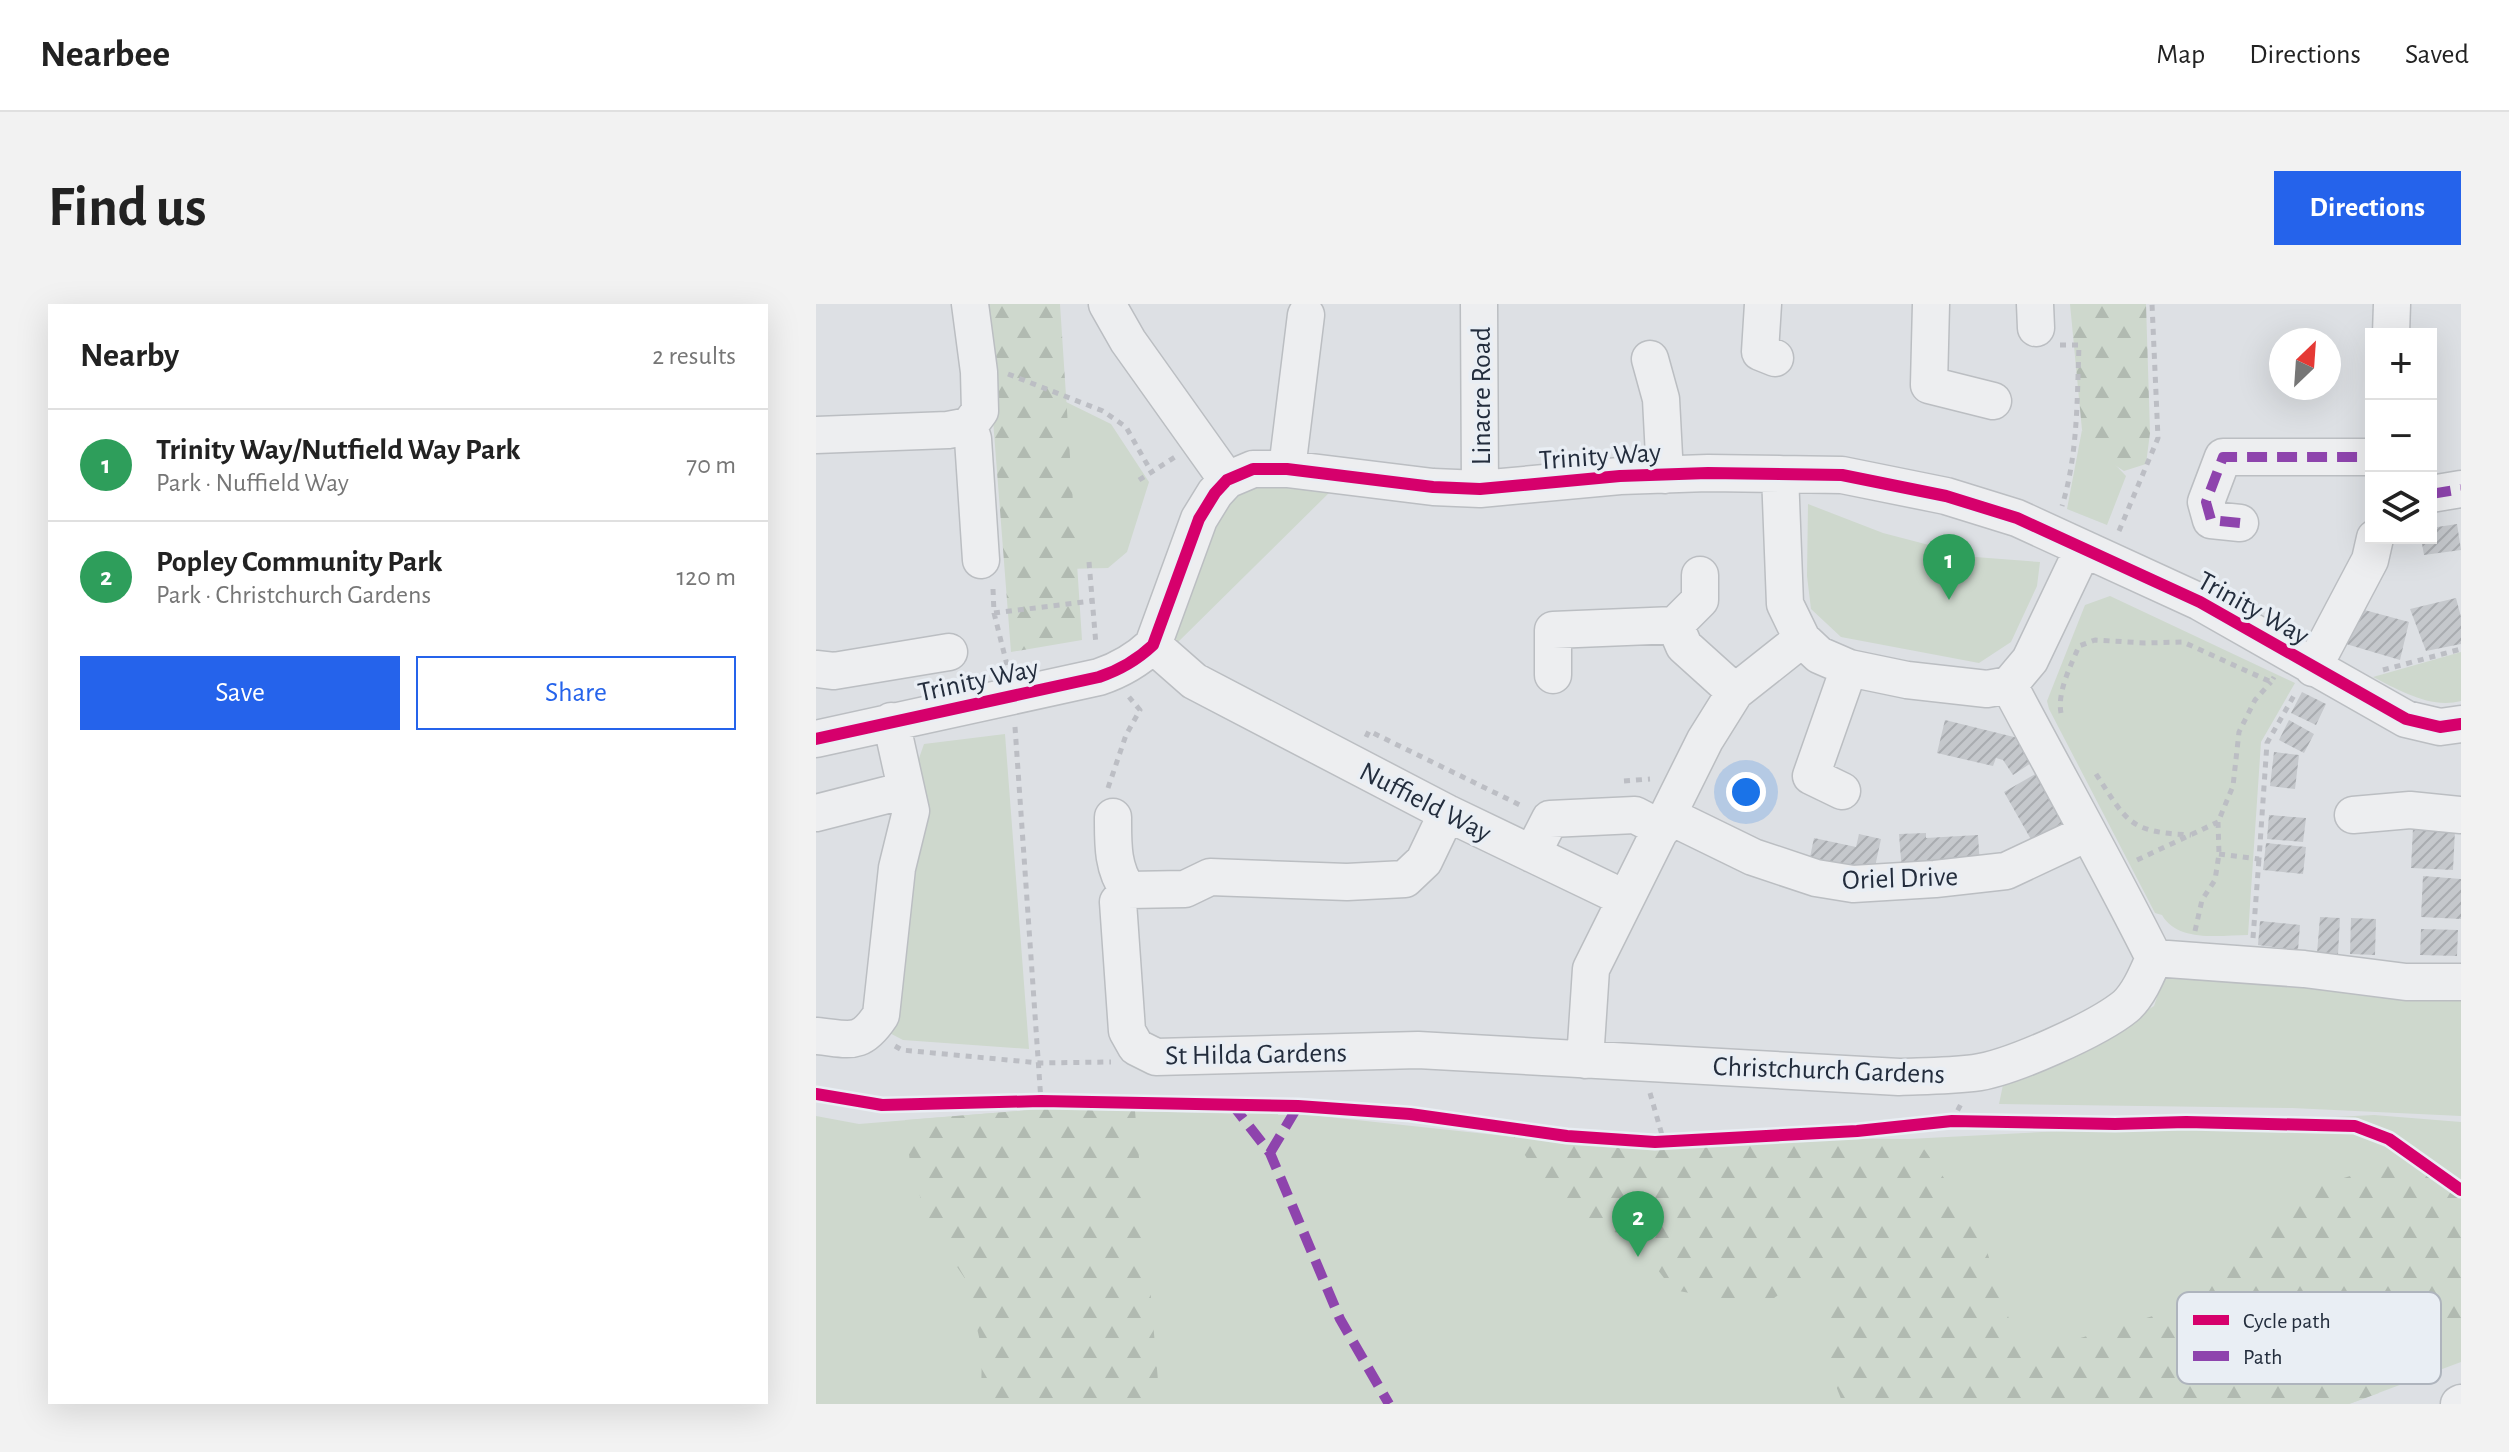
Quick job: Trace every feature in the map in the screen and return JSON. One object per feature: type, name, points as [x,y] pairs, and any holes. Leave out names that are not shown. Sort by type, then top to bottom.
[{"type":"street","points":[[816,435],[948,430],[969,426],[980,411],[979,372],[970,304]]},
{"type":"street","points":[[1107,304],[1128,341],[1227,480],[1199,519],[1153,645]]},
{"type":"street","name":"Linacre Road","points":[[1479,304],[1480,489]]},
{"type":"street","points":[[1763,304],[1760,352],[1775,358]]},
{"type":"street","points":[[1931,304],[1929,385],[1993,401]]},
{"type":"street","points":[[2391,328],[2392,304]]},
{"type":"street","points":[[1287,469],[1306,315]]},
{"type":"street","points":[[1650,359],[1661,399],[1665,475]]},
{"type":"street","points":[[969,426],[973,439],[981,560]]},
{"type":"street","points":[[2240,523],[2211,520],[2206,502],[2223,457],[2365,457]]},
{"type":"street","name":"Trinity Way","points":[[1227,480],[1253,469],[1287,469],[1433,487],[1480,489],[1665,475],[1842,475],[1899,485],[2017,518],[2083,548],[2200,602],[2406,719],[2440,727],[2461,724]]},
{"type":"street","points":[[1780,474],[1785,604],[1802,639],[1819,655],[1849,668],[1907,680],[1987,689],[2009,685],[2030,660],[2083,548]]},
{"type":"street","points":[[2437,493],[2461,489]]},
{"type":"street","points":[[2312,667],[2370,560],[2374,544]]},
{"type":"street","points":[[1553,675],[1553,630],[1675,625],[1700,600],[1700,575]]},
{"type":"street","points":[[1675,625],[1684,646],[1735,692]]},
{"type":"street","points":[[1585,1060],[1591,969],[1705,740],[1735,692],[1802,639]]},
{"type":"street","name":"Trinity Way","points":[[816,739],[1108,674],[1139,658],[1153,645]]},
{"type":"street","name":"Nuffield Way","points":[[1153,645],[1194,681],[1447,813],[1624,898]]},
{"type":"street","points":[[816,669],[834,671],[949,652]]},
{"type":"street","points":[[1842,791],[1811,776],[1849,668]]},
{"type":"street","points":[[2009,685],[2154,958],[2304,969],[2406,982],[2461,982]]},
{"type":"street","points":[[816,1036],[853,1040],[869,1033],[881,1015],[897,868],[911,811],[891,721]]},
{"type":"street","points":[[816,813],[906,790]]},
{"type":"street","points":[[2353,815],[2410,810],[2461,815]]},
{"type":"street","points":[[1113,817],[1112,849],[1120,880],[1128,890],[1185,889],[1210,877],[1347,882],[1405,879],[1424,861],[1447,813]]},
{"type":"street","name":"Oriel Drive","points":[[1532,854],[1550,819],[1670,813],[1753,857],[1816,878],[1853,884],[2006,871],[2087,833]]},
{"type":"street","name":"St Hilda Gardens","points":[[1128,890],[1118,902],[1127,1031],[1136,1047],[1156,1057],[1418,1050],[1585,1060]]},
{"type":"street","name":"Christchurch Gardens","points":[[1585,1060],[1899,1077],[1977,1073],[2026,1059],[2127,1005],[2145,979],[2154,958]]},
{"type":"path","points":[[2036,316],[2057,345],[2079,345],[2070,481],[2083,548],[2118,535],[2158,438],[2152,304]]},
{"type":"path","points":[[979,372],[1015,375],[1103,411],[1126,427],[1152,473]]},
{"type":"path","points":[[1139,480],[1199,441]]},
{"type":"path","points":[[981,560],[992,579],[994,613],[1012,697],[1041,1101]]},
{"type":"path","points":[[1089,562],[1092,601],[1108,674],[1140,710],[1126,735],[1107,788],[1113,817]]},
{"type":"path","points":[[994,613],[1092,601]]},
{"type":"path","points":[[2063,717],[2060,708],[2079,646],[2095,640],[2183,642],[2271,682]]},
{"type":"path","points":[[2370,675],[2461,649]]},
{"type":"path","points":[[2250,966],[2267,743],[2312,667]]},
{"type":"path","points":[[2189,960],[2202,900],[2215,880],[2219,854],[2218,822],[2233,786],[2239,732],[2255,700],[2274,675]]},
{"type":"path","points":[[1353,764],[1369,731],[1523,806],[1532,797]]},
{"type":"path","points":[[2094,771],[2124,817],[2137,827],[2157,833],[2191,835]]},
{"type":"path","points":[[1618,781],[1650,779],[1670,813]]},
{"type":"path","points":[[2111,872],[2218,822]]},
{"type":"path","points":[[2219,854],[2259,859]]},
{"type":"path","points":[[869,1033],[902,1050],[1040,1063],[1112,1062],[1136,1047]]},
{"type":"path","points":[[1641,1090],[1651,1094],[1664,1142]]},
{"type":"green space","points":[[984,304],[1060,304],[1082,640],[1011,652]]},
{"type":"green space","points":[[2070,304],[2146,304],[2150,433],[2146,464],[2124,471],[2102,457],[2082,430]]},
{"type":"green space","points":[[1058,398],[1111,424],[1149,482],[1127,552],[1108,568],[1065,569]]},
{"type":"green space","points":[[2082,430],[2126,476],[2107,525],[2067,509]]},
{"type":"green space","points":[[1258,479],[1333,489],[1174,646],[1167,629],[1206,518]]},
{"type":"green space","points":[[1808,504],[1883,533],[1975,557],[2040,562],[2037,586],[2011,642],[1979,663],[1841,637],[1811,609],[1807,576]]},
{"type":"green space","points":[[2110,596],[2295,683],[2261,742],[2248,935],[2189,934],[2155,913],[2049,709],[2047,701],[2085,605]]},
{"type":"green space","points":[[2461,652],[2461,701],[2426,700],[2373,677]]},
{"type":"green space","points":[[1005,734],[1029,1049],[903,1040],[878,1027],[917,764],[924,744]]},
{"type":"green space","points":[[2165,973],[2461,994],[2461,1116],[2292,1108],[1999,1104],[2004,1080],[2098,1041],[2154,1006]]},
{"type":"green space","points":[[1243,1107],[1279,1110],[1278,1115],[1310,1115],[1654,1152],[2374,1115],[2461,1122],[2461,1362],[2441,1370],[2441,1292],[2177,1292],[2177,1384],[2402,1384],[2349,1404],[816,1404],[816,1116],[859,1124],[1043,1109],[1248,1114]]},
{"type":"green space","points":[[1043,1109],[1135,1111],[1160,1404],[984,1404],[981,1397],[982,1350],[966,1280],[932,1230],[911,1171],[905,1120]]},
{"type":"green space","points":[[1514,1137],[1917,1139],[1980,1230],[2021,1356],[2177,1309],[2177,1384],[2376,1384],[2379,1393],[2349,1404],[1843,1404],[1826,1360],[1833,1298],[1814,1269],[1763,1306],[1673,1290],[1633,1237],[1563,1218]]},
{"type":"green space","points":[[2432,1151],[2461,1167],[2461,1327],[2441,1328],[2441,1292],[2201,1292],[2288,1195]]},
{"type":"building","points":[[2457,524],[2461,550],[2424,555],[2422,544],[2437,544],[2437,527]]},
{"type":"building","points":[[2456,598],[2461,617],[2461,644],[2426,651],[2410,609]]},
{"type":"building","points":[[2357,608],[2409,622],[2400,660],[2346,644]]},
{"type":"building","points":[[2302,692],[2326,704],[2316,725],[2291,713]]},
{"type":"building","points":[[1945,720],[2018,738],[2034,761],[2013,775],[2003,760],[1996,758],[1993,766],[1937,753]]},
{"type":"building","points":[[2289,720],[2314,734],[2304,753],[2279,740]]},
{"type":"building","points":[[2274,752],[2299,755],[2295,789],[2270,786]]},
{"type":"building","points":[[2037,773],[2070,831],[2037,850],[2004,792]]},
{"type":"building","points":[[2269,815],[2306,818],[2303,842],[2267,839]]},
{"type":"building","points":[[2413,828],[2455,830],[2453,870],[2411,868]]},
{"type":"building","points":[[1926,833],[1926,838],[1978,835],[1980,867],[1902,872],[1899,834]]},
{"type":"building","points":[[1859,834],[1881,839],[1873,876],[1809,862],[1814,838],[1856,847]]},
{"type":"building","points":[[2266,843],[2306,847],[2303,874],[2263,870]]},
{"type":"building","points":[[2423,876],[2461,879],[2461,919],[2421,917]]},
{"type":"building","points":[[2320,917],[2340,918],[2338,954],[2317,953]]},
{"type":"building","points":[[2351,918],[2376,919],[2375,955],[2350,954]]},
{"type":"building","points":[[2260,921],[2300,925],[2298,950],[2258,945]]},
{"type":"building","points":[[2421,929],[2458,930],[2457,956],[2420,955]]},
{"type":"marked path","points":[[2240,523],[2211,520],[2206,502],[2223,457],[2365,457]]},
{"type":"marked path","points":[[2437,493],[2461,489]]},
{"type":"marked path","points":[[1231,1103],[1270,1153],[1340,1319],[1389,1404]]},
{"type":"marked path","points":[[1270,1153],[1298,1106]]},
{"type":"cycle path","points":[[816,739],[1099,677],[1128,664],[1153,645],[1199,519],[1215,493],[1227,480],[1253,469],[1287,469],[1433,487],[1480,489],[1620,476],[1708,473],[1842,475],[1946,496],[2017,518],[2200,602],[2406,719],[2440,727],[2461,724]]},
{"type":"cycle path","points":[[816,1094],[882,1105],[1041,1101],[1298,1106],[1410,1114],[1567,1136],[1655,1142],[1857,1131],[1952,1121],[2355,1126],[2389,1139],[2461,1190]]},
{"type":"place","name":"Trinity Way/Nutfield Way Park","points":[[1949,600]]},
{"type":"place","name":"Popley Community Park","points":[[1638,1257]]}]
